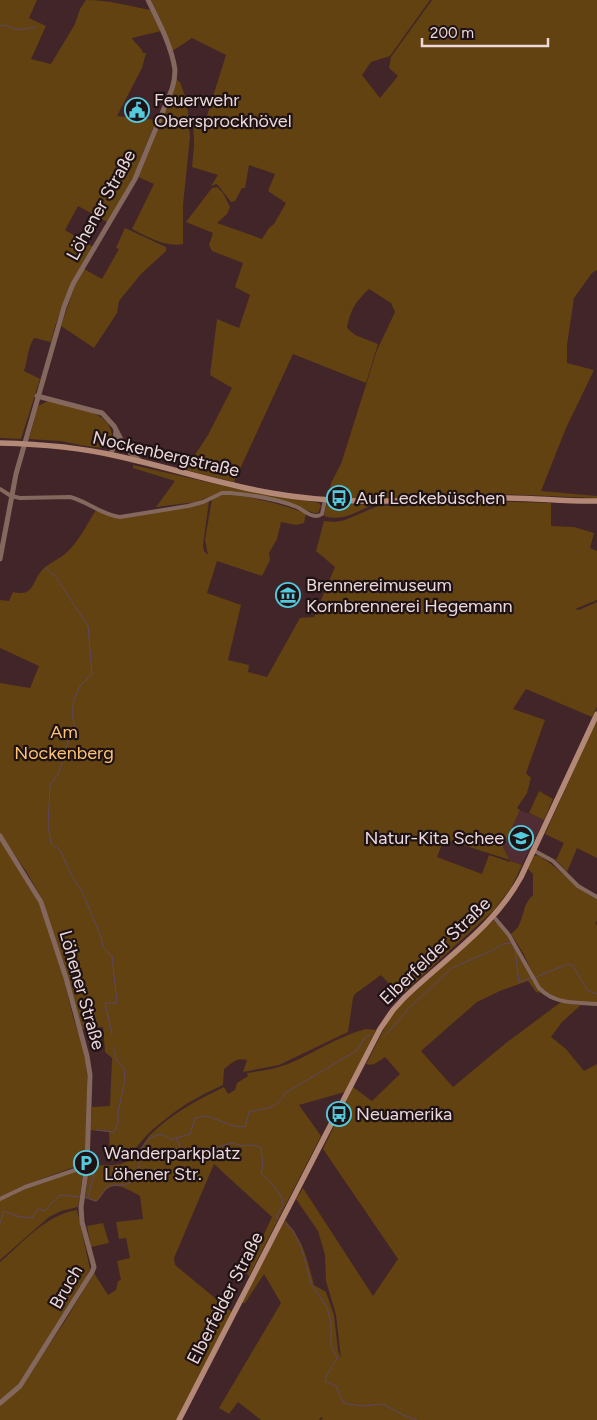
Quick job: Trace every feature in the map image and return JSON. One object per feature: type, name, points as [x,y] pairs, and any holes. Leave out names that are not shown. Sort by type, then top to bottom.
[{"type":"main road","name":"Nockenbergstraße","points":[[0,443],[60,446],[114,455],[271,494],[325,500],[401,502],[520,498],[597,501]]},
{"type":"main road","name":"Elberfelder Straße","points":[[179,1420],[386,1020],[410,992],[493,916],[514,890],[597,714]]},
{"type":"street","name":"Löhener Straße","points":[[0,559],[2,540],[21,453],[64,307],[73,284],[135,179],[172,89],[175,76],[173,62],[163,30],[148,0]]},
{"type":"street","points":[[37,396],[102,413],[112,422],[128,452],[142,462]]},
{"type":"street","points":[[114,455],[116,430]]},
{"type":"street","points":[[114,455],[121,442]]},
{"type":"street","name":"Nockenbergstraße","points":[[0,489],[11,496],[20,498],[70,496],[109,515],[120,516],[188,506],[203,502],[222,493],[231,493],[289,505],[318,516],[322,514],[325,500]]},
{"type":"street","name":"Löhener Straße","points":[[0,836],[41,902],[66,978],[88,1056],[90,1075],[87,1165]]},
{"type":"street","points":[[534,850],[553,861],[578,886],[597,897]]},
{"type":"street","points":[[493,916],[509,935],[538,988],[544,993],[570,1003],[597,1004]]},
{"type":"street","points":[[0,1199],[26,1187],[87,1165]]},
{"type":"street","name":"Bruch","points":[[0,1403],[20,1386],[94,1267],[82,1222],[87,1165]]},
{"type":"shaded area","name":"Natur-Kita Schee","points":[[520,810],[544,820],[522,865],[510,861],[503,847]]},
{"type":"green space","points":[[0,0],[37,0],[29,18],[46,26],[31,59],[51,64],[75,24],[80,9],[86,0],[110,2],[151,10],[161,31],[132,38],[143,53],[146,53],[142,68],[117,116],[156,120],[134,176],[107,222],[78,206],[65,230],[93,247],[68,293],[58,316],[51,342],[34,338],[30,346],[24,371],[40,379],[21,439],[0,438]]},
{"type":"green space","points":[[151,0],[430,0],[390,56],[371,62],[362,75],[380,98],[398,76],[389,68],[391,57],[432,0],[597,0],[597,270],[592,273],[574,298],[567,345],[567,363],[594,370],[566,428],[541,491],[597,496],[597,498],[487,495],[366,500],[331,496],[331,483],[341,464],[377,350],[395,312],[391,303],[369,289],[354,306],[347,328],[355,335],[378,344],[366,383],[293,354],[234,482],[185,470],[208,435],[232,388],[210,375],[217,319],[239,328],[250,295],[235,287],[243,263],[212,251],[209,245],[213,233],[186,222],[212,188],[217,187],[223,193],[230,207],[227,214],[217,223],[262,239],[274,224],[286,203],[268,191],[275,174],[249,165],[245,188],[242,188],[235,201],[231,202],[217,184],[211,186],[218,175],[192,167],[194,146],[193,115],[206,119],[226,55],[192,38],[171,52],[162,23]]},
{"type":"green space","points":[[176,80],[180,82],[187,102],[190,137],[183,205],[183,244],[177,245],[157,241],[132,229],[154,184],[138,177],[174,90]]},
{"type":"green space","points":[[125,228],[166,247],[166,251],[141,274],[119,301],[117,313],[94,348],[61,326],[75,285],[84,269],[102,279],[119,249],[116,248]]},
{"type":"green space","points":[[48,401],[89,411],[98,416],[111,429],[111,443],[102,448],[60,441],[29,439],[38,406]]},
{"type":"green space","points":[[133,465],[233,488],[319,503],[321,506],[318,513],[314,513],[282,501],[225,491],[196,502],[156,507],[175,481],[133,468]]},
{"type":"green space","name":"Am Nockenberg","points":[[231,494],[269,502],[306,514],[304,523],[296,525],[281,522],[277,539],[269,553],[270,560],[262,576],[217,561],[207,593],[241,605],[228,660],[249,665],[248,672],[267,677],[300,618],[314,617],[335,567],[316,551],[324,521],[335,522],[345,520],[378,506],[414,506],[479,501],[551,503],[551,526],[574,527],[594,533],[590,548],[597,551],[597,600],[575,609],[579,610],[597,602],[597,707],[592,717],[526,689],[513,709],[545,720],[526,773],[531,778],[527,793],[517,808],[520,810],[503,847],[509,860],[444,839],[437,857],[482,874],[489,855],[522,865],[511,888],[494,910],[400,996],[381,975],[355,994],[348,1032],[279,1065],[243,1072],[247,1060],[240,1059],[235,1061],[224,1069],[223,1085],[173,1113],[151,1131],[128,1155],[118,1160],[110,1161],[109,1132],[90,1130],[92,1107],[110,1106],[112,1058],[105,1052],[103,1027],[81,1029],[43,901],[26,871],[0,834],[0,683],[30,688],[39,666],[0,648],[0,600],[9,601],[13,592],[20,593],[29,590],[43,569],[65,554],[74,544],[96,510],[113,517],[209,501],[203,545],[204,551],[208,555],[205,540],[212,499]]},
{"type":"green space","points":[[327,503],[372,505],[343,517],[330,518],[324,516]]},
{"type":"green space","points":[[597,719],[597,858],[577,848],[567,872],[556,860],[564,843],[545,834]]},
{"type":"green space","points":[[539,791],[553,799],[544,820],[529,813]]},
{"type":"green space","points":[[0,839],[40,903],[86,1056],[88,1096],[85,1163],[25,1185],[0,1197]]},
{"type":"green space","points":[[538,855],[581,889],[597,899],[597,921],[595,923],[597,925],[597,1004],[570,1002],[555,997],[540,988],[523,953],[511,934],[521,921],[525,906],[533,895],[533,874],[528,869],[534,856]]},
{"type":"green space","points":[[493,920],[509,936],[541,993],[536,992],[528,981],[502,990],[477,1002],[421,1051],[453,1087],[506,1043],[561,1002],[581,1005],[562,1022],[551,1037],[566,1049],[584,1071],[597,1064],[597,1420],[321,1420],[323,1418],[321,1417],[319,1420],[261,1420],[238,1402],[229,1414],[219,1408],[281,1303],[264,1274],[245,1303],[242,1303],[285,1220],[301,1243],[314,1285],[326,1292],[334,1315],[338,1350],[341,1358],[336,1315],[326,1281],[325,1255],[318,1231],[296,1199],[303,1188],[373,1296],[398,1259],[323,1149],[353,1087],[372,1101],[400,1074],[385,1057],[374,1064],[366,1064],[390,1017],[401,1004]]},
{"type":"green space","points":[[366,1029],[376,1030],[345,1092],[299,1105],[321,1136],[249,1276],[246,1273],[272,1217],[214,1164],[174,1258],[175,1265],[232,1312],[176,1420],[0,1420],[0,1404],[19,1390],[94,1273],[108,1295],[116,1290],[118,1281],[121,1280],[117,1261],[130,1258],[126,1238],[119,1239],[116,1222],[143,1219],[140,1196],[123,1187],[114,1186],[106,1190],[96,1202],[85,1198],[90,1165],[124,1163],[138,1153],[150,1135],[167,1120],[194,1102],[224,1087],[228,1094],[235,1090],[237,1083],[248,1076],[247,1073],[273,1069],[288,1064],[336,1040]]},
{"type":"green space","points":[[82,1169],[83,1175],[78,1207],[61,1211],[49,1217],[0,1260],[0,1200],[28,1187]]},
{"type":"green space","points":[[77,1210],[90,1269],[84,1282],[16,1388],[0,1400],[0,1262],[45,1223],[55,1217]]},
{"type":"green space","points":[[103,1223],[109,1243],[91,1247],[87,1226]]},
{"type":"waterway","points":[[0,26],[5,25],[17,30],[36,27]]},
{"type":"waterway","points":[[45,567],[56,577],[88,626],[92,674],[80,686],[74,700],[72,713],[75,730],[68,743],[59,773],[50,785],[48,826],[51,843],[60,850],[74,880],[82,891],[101,937],[103,947],[112,956],[117,1003],[105,1003],[112,1034]]},
{"type":"waterway","points":[[385,1036],[410,1007],[452,968],[503,944],[511,943]]},
{"type":"waterway","points":[[513,946],[519,982],[531,978]]},
{"type":"waterway","points":[[536,977],[568,964],[573,966],[588,991],[597,994]]},
{"type":"waterway","points":[[176,1138],[190,1134],[195,1118],[207,1116],[234,1126],[245,1127],[249,1112],[275,1105],[285,1093],[356,1051],[366,1036],[370,1035]]},
{"type":"waterway","points":[[96,1130],[114,1132],[118,1123],[118,1112],[125,1080],[124,1068],[117,1061],[113,1047]]},
{"type":"waterway","points":[[84,1197],[96,1201],[109,1186],[130,1183],[130,1177],[139,1168],[141,1150],[147,1141],[156,1135],[166,1136],[171,1140],[176,1138],[185,1157],[191,1158],[202,1151],[232,1143],[243,1146],[255,1145],[261,1148],[263,1166],[261,1173],[274,1186],[282,1198],[282,1206],[276,1216],[279,1219]]},
{"type":"waterway","points":[[88,1197],[96,1166]]},
{"type":"waterway","points":[[0,1223],[4,1211],[17,1216],[32,1218],[37,1210],[45,1210],[60,1195],[80,1197]]},
{"type":"waterway","points":[[285,1223],[293,1230],[301,1246],[311,1284],[327,1307],[331,1322],[331,1345],[337,1358],[325,1381],[336,1386],[343,1402],[347,1404],[363,1406],[383,1404],[417,1420]]},
{"type":"place","name":"Feuerwehr Obersprockhövel","points":[[137,110]]},
{"type":"place","name":"Auf Leckebüschen","points":[[339,498]]},
{"type":"place","name":"Brennereimuseum Kornbrennerei Hegemann","points":[[288,595]]},
{"type":"place","name":"Natur-Kita Schee","points":[[521,838]]},
{"type":"place","name":"Neuamerika","points":[[339,1114]]},
{"type":"place","name":"Wanderparkplatz Löhener Str.","points":[[86,1163]]}]
